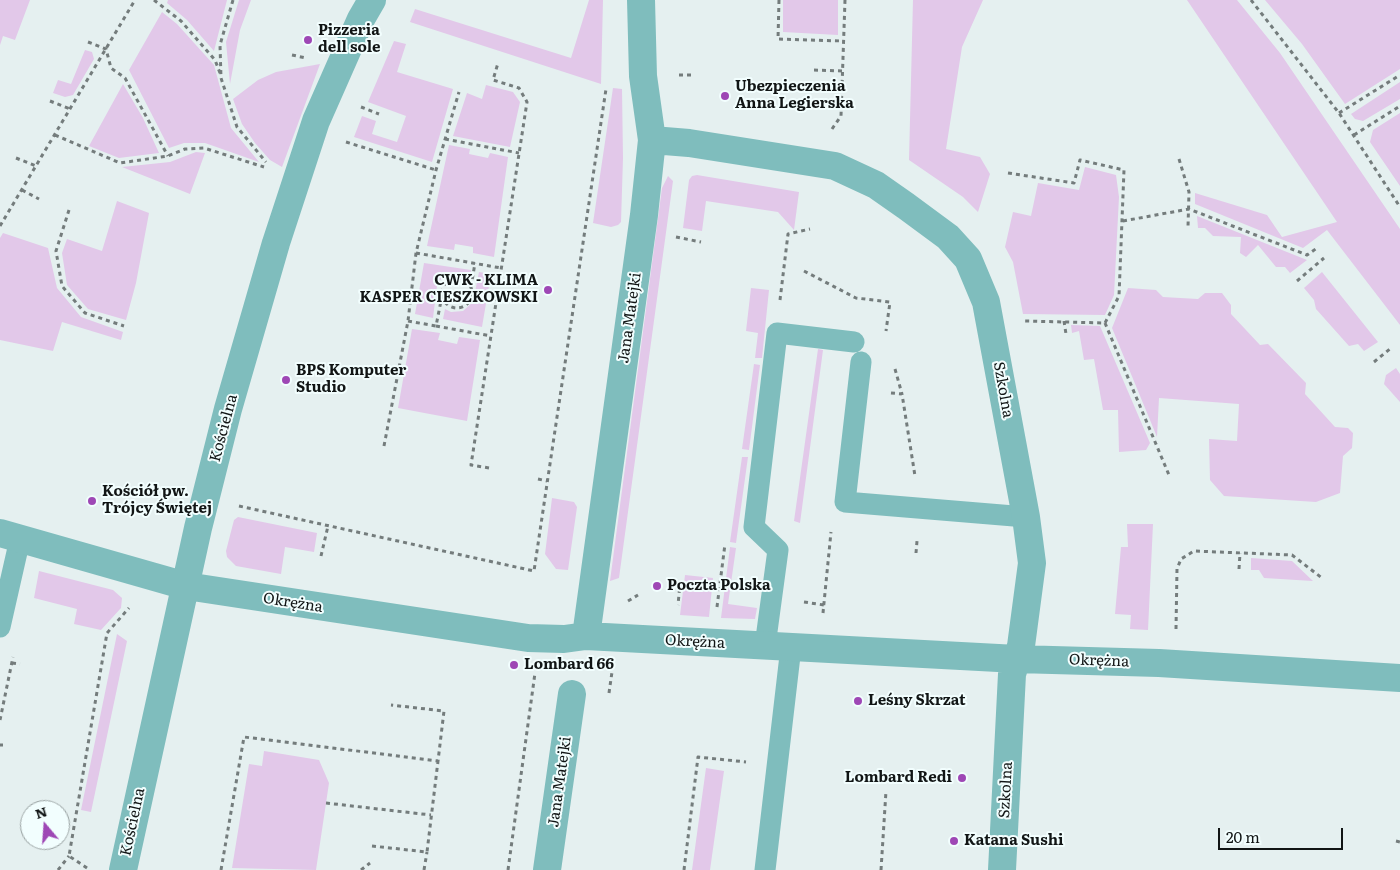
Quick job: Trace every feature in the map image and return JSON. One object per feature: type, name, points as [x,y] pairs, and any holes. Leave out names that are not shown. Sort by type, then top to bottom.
[{"type":"street","name":"Kościelna","points":[[123,870],[186,586],[228,409],[276,243],[316,121],[361,19],[372,0]]},
{"type":"street","name":"Jana Matejki","points":[[586,636],[644,215],[652,140],[643,76],[641,0]]},
{"type":"street","name":"Szkolna","points":[[652,140],[689,143],[835,166],[876,185],[948,237],[968,259],[986,302],[1026,517],[1032,563],[1021,646],[1012,674],[1002,870]]},
{"type":"street","name":"Okrężna","points":[[10,536],[186,586],[528,638],[564,639],[586,636],[1017,659],[1160,663],[1400,678]]},
{"type":"street","name":"Jana Matejki","points":[[548,870],[572,694]]},
{"type":"lane","points":[[764,870],[776,765],[778,550],[754,527],[777,333],[857,352],[858,390],[845,502],[1026,517]]},
{"type":"lane","points":[[0,627],[10,536]]},
{"type":"path","points":[[0,225],[135,0]]},
{"type":"path","points":[[154,0],[181,21],[215,60],[237,127],[267,164]]},
{"type":"path","points":[[221,78],[220,45],[233,0]]},
{"type":"path","points":[[779,0],[778,39],[843,41]]},
{"type":"path","points":[[832,130],[840,116],[844,0]]},
{"type":"path","points":[[1251,0],[1339,113],[1400,207]]},
{"type":"path","points":[[88,42],[106,49]]},
{"type":"path","points":[[106,49],[110,68],[125,78],[168,156]]},
{"type":"path","points":[[489,468],[471,464],[527,102],[518,88],[493,80],[498,63]]},
{"type":"path","points":[[814,70],[842,71]]},
{"type":"path","points":[[1339,113],[1400,75]]},
{"type":"path","points":[[234,505],[534,571],[607,85]]},
{"type":"path","points":[[384,446],[408,321],[416,253],[436,170],[459,92]]},
{"type":"path","points":[[50,101],[70,108]]},
{"type":"path","points":[[358,106],[379,114]]},
{"type":"path","points":[[1354,135],[1400,106]]},
{"type":"path","points":[[55,135],[120,163],[168,156],[185,149],[204,148],[273,170]]},
{"type":"path","points":[[445,139],[519,153]]},
{"type":"path","points":[[345,142],[436,170]]},
{"type":"path","points":[[16,158],[36,166]]},
{"type":"path","points":[[1179,159],[1189,192],[1188,227]]},
{"type":"path","points":[[1008,173],[1074,183],[1080,160],[1124,170],[1119,296],[1105,323]]},
{"type":"path","points":[[22,190],[39,199]]},
{"type":"path","points":[[1123,221],[1189,209],[1307,255],[1317,248]]},
{"type":"path","points":[[69,210],[56,251],[62,286],[85,313],[124,326]]},
{"type":"path","points":[[777,333],[788,234],[810,229]]},
{"type":"path","points":[[676,237],[701,242]]},
{"type":"path","points":[[416,253],[501,268]]},
{"type":"path","points":[[1297,281],[1324,258]]},
{"type":"path","points":[[442,296],[451,307],[461,307],[469,302],[475,263]]},
{"type":"path","points":[[436,326],[443,286],[455,278],[464,280],[471,288]]},
{"type":"path","points":[[1020,320],[1105,323]]},
{"type":"path","points":[[408,321],[491,336]]},
{"type":"path","points":[[1064,321],[1066,334]]},
{"type":"path","points":[[1105,323],[1169,475]]},
{"type":"path","points":[[1374,362],[1391,348]]},
{"type":"path","points":[[858,390],[902,394],[920,508],[916,553]]},
{"type":"path","points":[[538,478],[547,481]]},
{"type":"path","points":[[822,622],[832,516],[845,502]]},
{"type":"path","points":[[321,556],[328,526]]},
{"type":"path","points":[[1176,637],[1177,569],[1181,559],[1194,551],[1292,556],[1322,578]]},
{"type":"path","points":[[1239,569],[1240,553]]},
{"type":"path","points":[[677,584],[680,584],[677,611]]},
{"type":"path","points":[[625,602],[638,595]]},
{"type":"path","points":[[52,868],[58,869],[69,856],[106,633],[131,606]]},
{"type":"path","points":[[12,663],[20,664]]},
{"type":"path","points":[[508,870],[537,663]]},
{"type":"path","points":[[391,705],[444,711],[424,870]]},
{"type":"path","points":[[221,870],[244,737],[438,761]]},
{"type":"path","points":[[684,870],[698,757],[776,765]]},
{"type":"path","points":[[881,870],[886,791]]},
{"type":"path","points":[[326,803],[432,815]]},
{"type":"path","points":[[372,846],[427,852]]},
{"type":"path","points":[[69,856],[89,870]]},
{"type":"path","points":[[361,870],[370,863]]},
{"type":"shaded area","points":[[0,0],[30,0],[15,40],[3,36],[0,45]]},
{"type":"shaded area","points":[[168,0],[227,0],[214,51],[187,20],[167,3]]},
{"type":"shaded area","points":[[239,0],[251,0],[240,30],[230,84],[226,42]]},
{"type":"shaded area","points":[[589,0],[603,0],[601,84],[410,22],[415,9],[571,58]]},
{"type":"shaded area","points":[[783,0],[838,0],[838,35],[783,32]]},
{"type":"shaded area","points":[[913,0],[983,0],[962,47],[946,149],[980,157],[990,174],[978,212],[963,197],[909,160]]},
{"type":"shaded area","points":[[1187,0],[1237,0],[1280,53],[1400,229],[1400,325],[1327,230],[1303,248],[1195,204],[1195,193],[1267,215],[1282,237],[1337,222]]},
{"type":"shaded area","points":[[1265,0],[1400,0],[1400,69],[1345,104],[1302,44]]},
{"type":"shaded area","points":[[162,12],[177,24],[214,65],[231,128],[259,162],[205,143],[184,143],[169,148],[129,70]]},
{"type":"shaded area","points":[[394,41],[406,44],[397,72],[453,89],[432,162],[354,137],[362,116],[376,121],[372,134],[397,142],[406,116],[368,102]]},
{"type":"shaded area","points":[[85,50],[92,52],[94,59],[73,95],[65,97],[53,93],[58,80],[71,84]]},
{"type":"shaded area","points":[[320,64],[282,167],[270,160],[255,143],[242,124],[233,99],[258,80],[276,72]]},
{"type":"shaded area","points":[[1400,82],[1400,99],[1363,121],[1355,119],[1351,114]]},
{"type":"shaded area","points":[[123,84],[143,118],[159,153],[119,158],[89,146]]},
{"type":"shaded area","points":[[486,85],[513,92],[520,102],[510,147],[453,136],[467,93],[482,99]]},
{"type":"shaded area","points":[[613,88],[622,89],[623,158],[621,222],[611,227],[593,223]]},
{"type":"shaded area","points":[[1400,113],[1400,186],[1370,142],[1373,130]]},
{"type":"shaded area","points":[[449,145],[470,149],[469,154],[488,158],[490,153],[508,157],[494,257],[473,253],[473,247],[455,244],[454,250],[427,246]]},
{"type":"shaded area","points":[[196,152],[205,153],[190,194],[122,167],[170,162]]},
{"type":"shaded area","points":[[1085,167],[1116,175],[1119,197],[1114,295],[1105,315],[1023,314],[1013,262],[1005,247],[1013,212],[1031,216],[1038,183],[1079,190]]},
{"type":"shaded area","points":[[697,175],[799,192],[794,230],[778,212],[706,201],[702,231],[683,228],[689,180],[692,176]]},
{"type":"shaded area","points":[[668,176],[673,181],[619,578],[610,581],[662,188]]},
{"type":"shaded area","points":[[117,201],[149,213],[136,283],[126,320],[88,309],[67,285],[62,253],[67,239],[102,251]]},
{"type":"shaded area","points":[[1197,216],[1307,260],[1290,273],[1285,267],[1276,267],[1258,245],[1246,257],[1240,253],[1241,237],[1213,236],[1205,228],[1198,228]]},
{"type":"shaded area","points":[[3,233],[48,248],[57,288],[81,317],[123,332],[121,340],[62,322],[53,351],[0,340],[0,238]]},
{"type":"shaded area","points":[[424,263],[471,270],[470,278],[458,272],[445,276],[440,280],[437,286],[433,318],[415,314]]},
{"type":"shaded area","points":[[479,272],[491,274],[482,327],[443,319],[445,309],[451,312],[463,311],[473,302]]},
{"type":"shaded area","points":[[1322,272],[1378,342],[1364,351],[1358,344],[1349,346],[1316,309],[1314,300],[1304,288]]},
{"type":"shaded area","points":[[751,288],[769,290],[762,358],[755,358],[758,333],[746,331]]},
{"type":"shaded area","points":[[1128,288],[1156,290],[1163,297],[1198,299],[1205,293],[1222,293],[1231,305],[1231,314],[1260,345],[1268,344],[1306,383],[1305,394],[1335,427],[1348,428],[1353,433],[1352,448],[1343,456],[1340,493],[1316,502],[1224,496],[1210,480],[1209,439],[1237,441],[1239,404],[1159,398],[1157,437],[1112,328]]},
{"type":"shaded area","points":[[1071,325],[1100,326],[1150,443],[1146,450],[1119,452],[1118,410],[1103,410],[1094,359],[1084,360],[1079,331],[1072,333]]},
{"type":"shaded area","points":[[412,329],[440,333],[438,340],[457,344],[459,337],[480,340],[467,421],[398,408]]},
{"type":"shaded area","points":[[818,349],[823,350],[800,523],[794,521]]},
{"type":"shaded area","points":[[754,364],[760,365],[749,450],[742,449]]},
{"type":"shaded area","points":[[1396,368],[1400,374],[1400,402],[1384,384],[1386,375]]},
{"type":"shaded area","points":[[742,457],[748,457],[736,543],[730,542]]},
{"type":"shaded area","points":[[552,498],[574,502],[577,507],[568,570],[556,569],[545,554]]},
{"type":"shaded area","points":[[238,517],[317,533],[314,552],[285,547],[281,574],[236,566],[227,557],[226,551],[234,520]]},
{"type":"shaded area","points":[[1127,524],[1153,524],[1148,630],[1130,629],[1131,615],[1115,614],[1121,547],[1128,547]]},
{"type":"shaded area","points":[[730,547],[736,548],[728,604],[757,608],[755,619],[721,618]]},
{"type":"shaded area","points":[[1251,558],[1292,561],[1313,581],[1264,578],[1259,570],[1251,570]]},
{"type":"shaded area","points":[[39,571],[113,590],[122,598],[121,608],[101,630],[74,624],[77,609],[34,598]]},
{"type":"shaded area","points":[[685,575],[713,578],[709,617],[680,615]]},
{"type":"shaded area","points":[[117,634],[127,641],[91,812],[81,810]]},
{"type":"shaded area","points":[[264,751],[319,760],[329,783],[316,870],[232,868],[249,764],[262,766]]},
{"type":"shaded area","points":[[706,768],[724,771],[710,870],[692,870]]},
{"type":"place","name":"Pizzeria dell sole","points":[[308,40]]},
{"type":"place","name":"Ubezpieczenia Anna Legierska","points":[[725,96]]},
{"type":"place","name":"CWK - KLIMA KASPER CIESZKOWSKI","points":[[548,290]]},
{"type":"place","name":"BPS Komputer Studio","points":[[286,380]]},
{"type":"place","name":"Kościół pw. Trójcy Świętej","points":[[92,501]]},
{"type":"place","name":"Poczta Polska","points":[[657,586]]},
{"type":"place","name":"Lombard 66","points":[[514,665]]},
{"type":"place","name":"Leśny Skrzat","points":[[858,701]]},
{"type":"place","name":"Lombard Redi","points":[[962,778]]},
{"type":"place","name":"Katana Sushi","points":[[954,841]]}]
